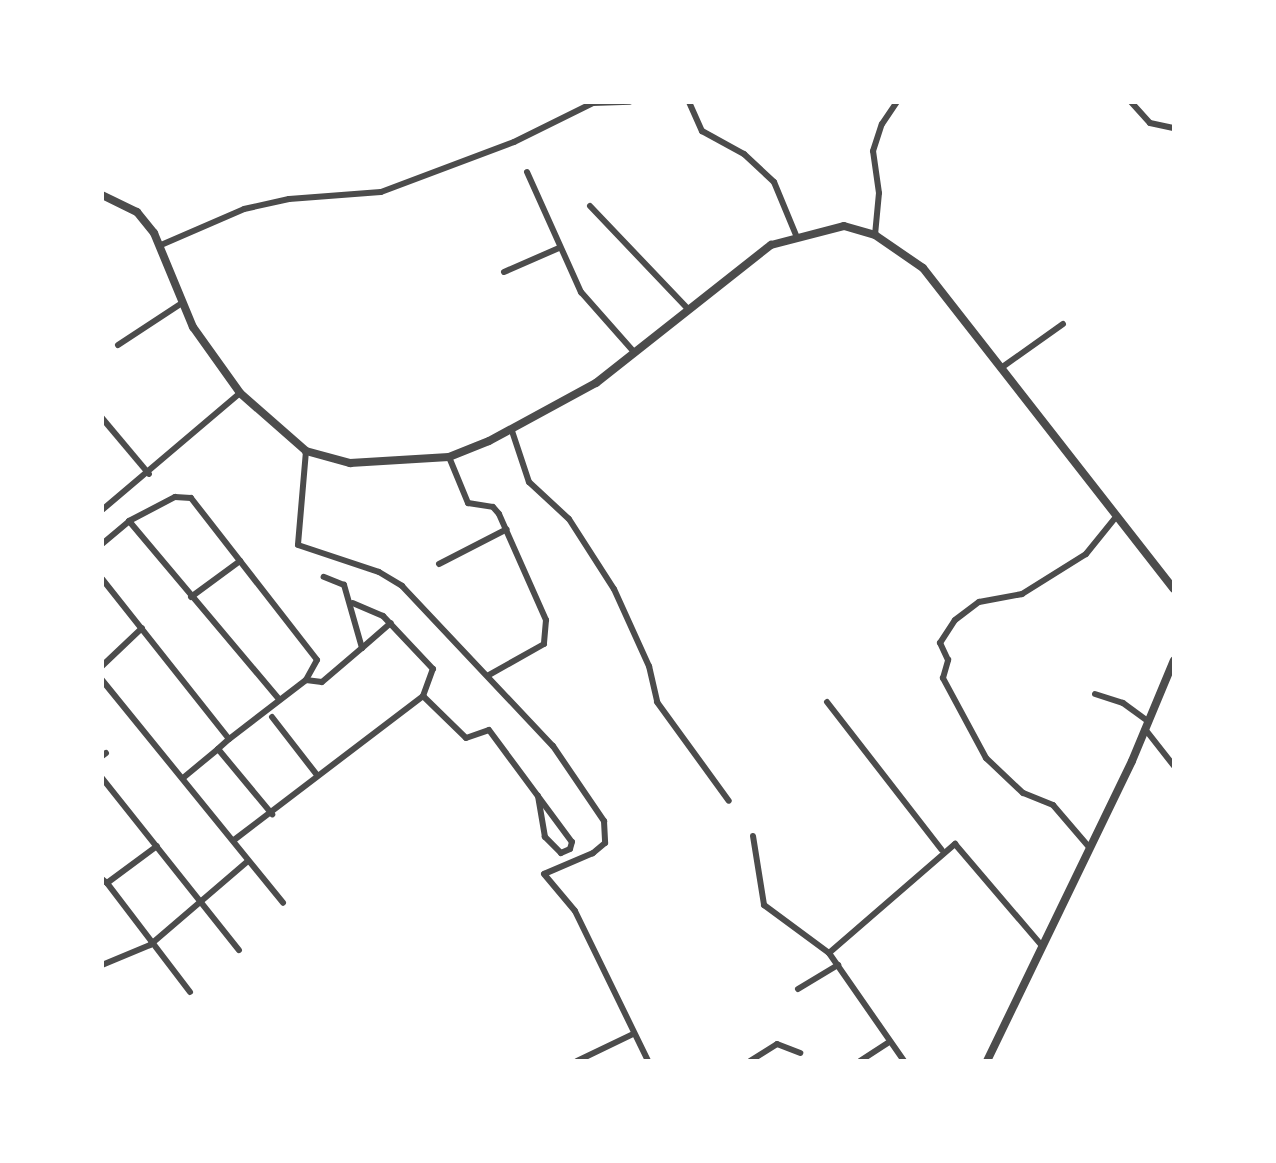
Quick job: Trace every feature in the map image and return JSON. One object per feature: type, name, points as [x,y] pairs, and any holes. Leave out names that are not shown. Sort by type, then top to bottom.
[{"type":"street","points":[[161,245],[244,209],[289,199],[381,192],[514,142],[593,102],[630,102]]},
{"type":"street","points":[[689,102],[702,131],[744,154],[774,182],[796,235]]},
{"type":"street","points":[[875,235],[879,193],[873,151],[882,124],[897,102]]},
{"type":"street","points":[[1131,102],[1150,123],[1174,128]]},
{"type":"street","points":[[527,172],[581,292],[635,353]]},
{"type":"street","points":[[102,195],[137,212],[161,245],[182,303],[240,393],[306,451],[350,463],[449,457],[512,431],[596,383],[757,254],[796,235],[844,226],[875,235],[913,258],[1174,589]]},
{"type":"street","points":[[590,206],[687,308]]},
{"type":"street","points":[[504,272],[559,248]]},
{"type":"street","points":[[118,345],[182,303]]},
{"type":"street","points":[[1001,368],[1063,324]]},
{"type":"street","points":[[102,510],[149,474],[240,393]]},
{"type":"street","points":[[102,418],[149,474]]},
{"type":"street","points":[[512,431],[529,482],[569,519],[614,589],[649,666],[657,702],[729,801]]},
{"type":"street","points":[[306,451],[298,545],[379,572],[402,586],[553,746],[604,821],[605,843],[593,853],[544,874],[575,911],[648,1061]]},
{"type":"street","points":[[449,457],[468,503],[495,508],[507,529],[526,565],[548,632],[542,646],[489,675]]},
{"type":"street","points":[[102,544],[129,521],[184,495],[316,653],[317,660],[306,680],[183,778]]},
{"type":"street","points":[[1089,847],[1053,805],[1023,793],[986,758],[943,678],[948,660],[940,643],[955,620],[979,602],[1022,594],[1083,556],[1116,517]]},
{"type":"street","points":[[129,521],[279,699]]},
{"type":"street","points":[[439,564],[507,529]]},
{"type":"street","points":[[191,597],[240,561]]},
{"type":"street","points":[[324,577],[341,580],[353,603],[362,648]]},
{"type":"street","points":[[102,579],[229,739]]},
{"type":"street","points":[[234,840],[423,696],[433,669],[391,623],[353,603]]},
{"type":"street","points":[[306,680],[322,682],[391,623]]},
{"type":"street","points":[[102,666],[142,628]]},
{"type":"street","points":[[987,1061],[1147,726],[1174,660]]},
{"type":"street","points":[[102,680],[283,903]]},
{"type":"street","points":[[1095,694],[1123,703],[1147,726],[1174,766]]},
{"type":"street","points":[[423,696],[466,738],[489,730],[538,796],[572,842],[570,849],[561,853],[545,837],[538,796]]},
{"type":"street","points":[[827,702],[942,850]]},
{"type":"street","points":[[272,717],[317,775]]},
{"type":"street","points":[[218,749],[272,814]]},
{"type":"street","points":[[102,778],[239,950]]},
{"type":"street","points":[[753,836],[764,905],[829,953],[888,1043],[904,1061]]},
{"type":"street","points":[[829,953],[942,850],[959,845],[1042,946]]},
{"type":"street","points":[[157,846],[104,881],[150,945],[190,992]]},
{"type":"street","points":[[102,965],[150,945],[248,861]]},
{"type":"street","points":[[798,989],[838,965]]},
{"type":"street","points":[[577,1061],[633,1034]]},
{"type":"street","points":[[860,1061],[888,1043]]},
{"type":"street","points":[[750,1061],[777,1044],[800,1053]]}]
